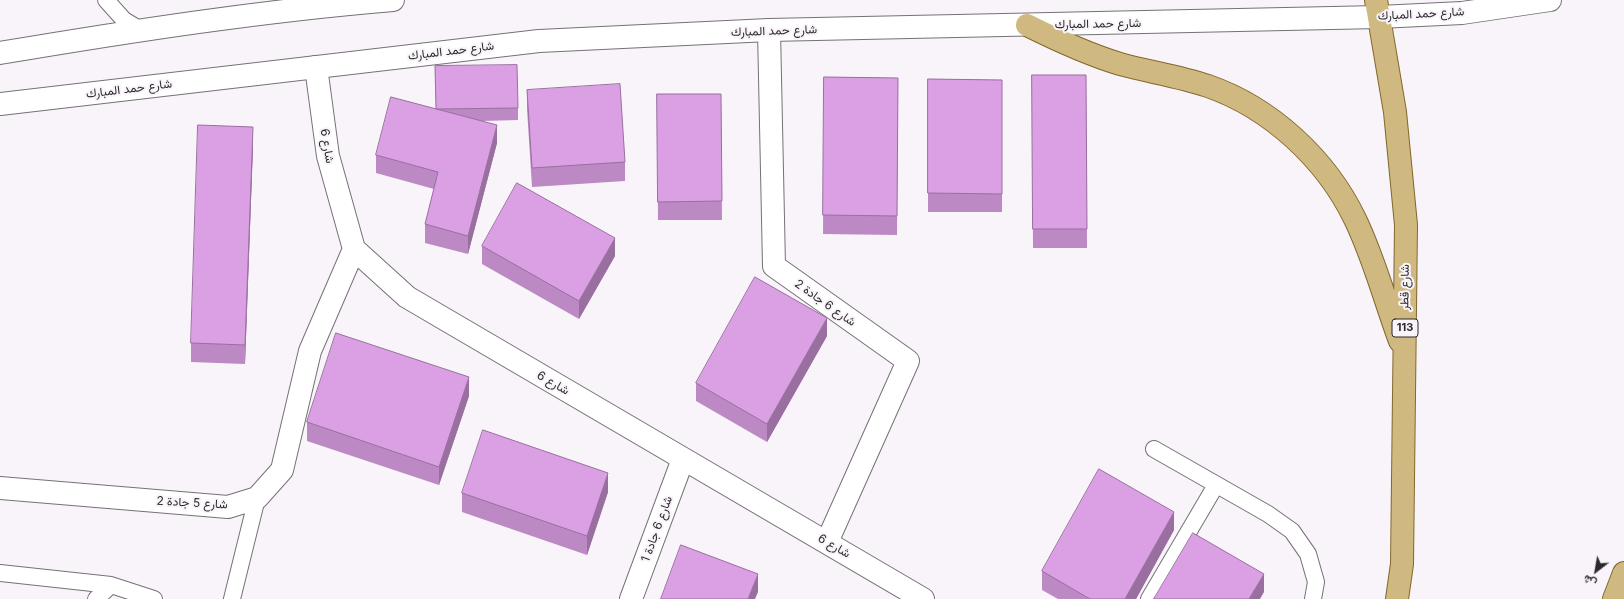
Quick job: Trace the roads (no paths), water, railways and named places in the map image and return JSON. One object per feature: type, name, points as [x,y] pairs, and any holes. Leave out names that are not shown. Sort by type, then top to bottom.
[{"type":"main road","name":"شارع قطر","points":[[1377,8],[1395,112],[1406,225],[1402,564],[1397,599]]},
{"type":"main road","points":[[1027,25],[1088,53],[1120,64],[1208,86],[1261,112],[1284,129],[1306,149],[1324,170],[1341,193],[1355,218],[1366,244],[1405,357]]},
{"type":"main road","points":[[1614,599],[1624,573]]},
{"type":"main road","points":[[1622,599],[1624,573]]},
{"type":"street","points":[[0,53],[139,29],[301,4],[393,0]]},
{"type":"street","name":"شارع حمد المبارك","points":[[0,104],[539,41],[770,30],[1027,25],[1377,8],[1462,13],[1550,0]]},
{"type":"street","name":"شارع 6 جادة 2","points":[[770,30],[774,266],[908,361],[827,542]]},
{"type":"street","name":"شارع 6","points":[[316,67],[328,156],[354,249],[407,297],[923,599]]},
{"type":"street","points":[[258,498],[282,470],[310,351],[354,249]]},
{"type":"street","name":"شارع 6 جادة 1","points":[[631,599],[683,459]]},
{"type":"street","name":"شارع 5 جادة 2","points":[[0,488],[228,507],[258,498]]},
{"type":"lane","points":[[106,0],[124,20],[139,29]]},
{"type":"lane","points":[[1154,449],[1268,514],[1292,530],[1308,554],[1316,582],[1313,599]]},
{"type":"lane","points":[[1149,599],[1216,485]]},
{"type":"lane","points":[[232,599],[258,498]]},
{"type":"lane","points":[[0,573],[111,585],[154,599]]},
{"type":"lane","points":[[96,599],[111,585]]}]
